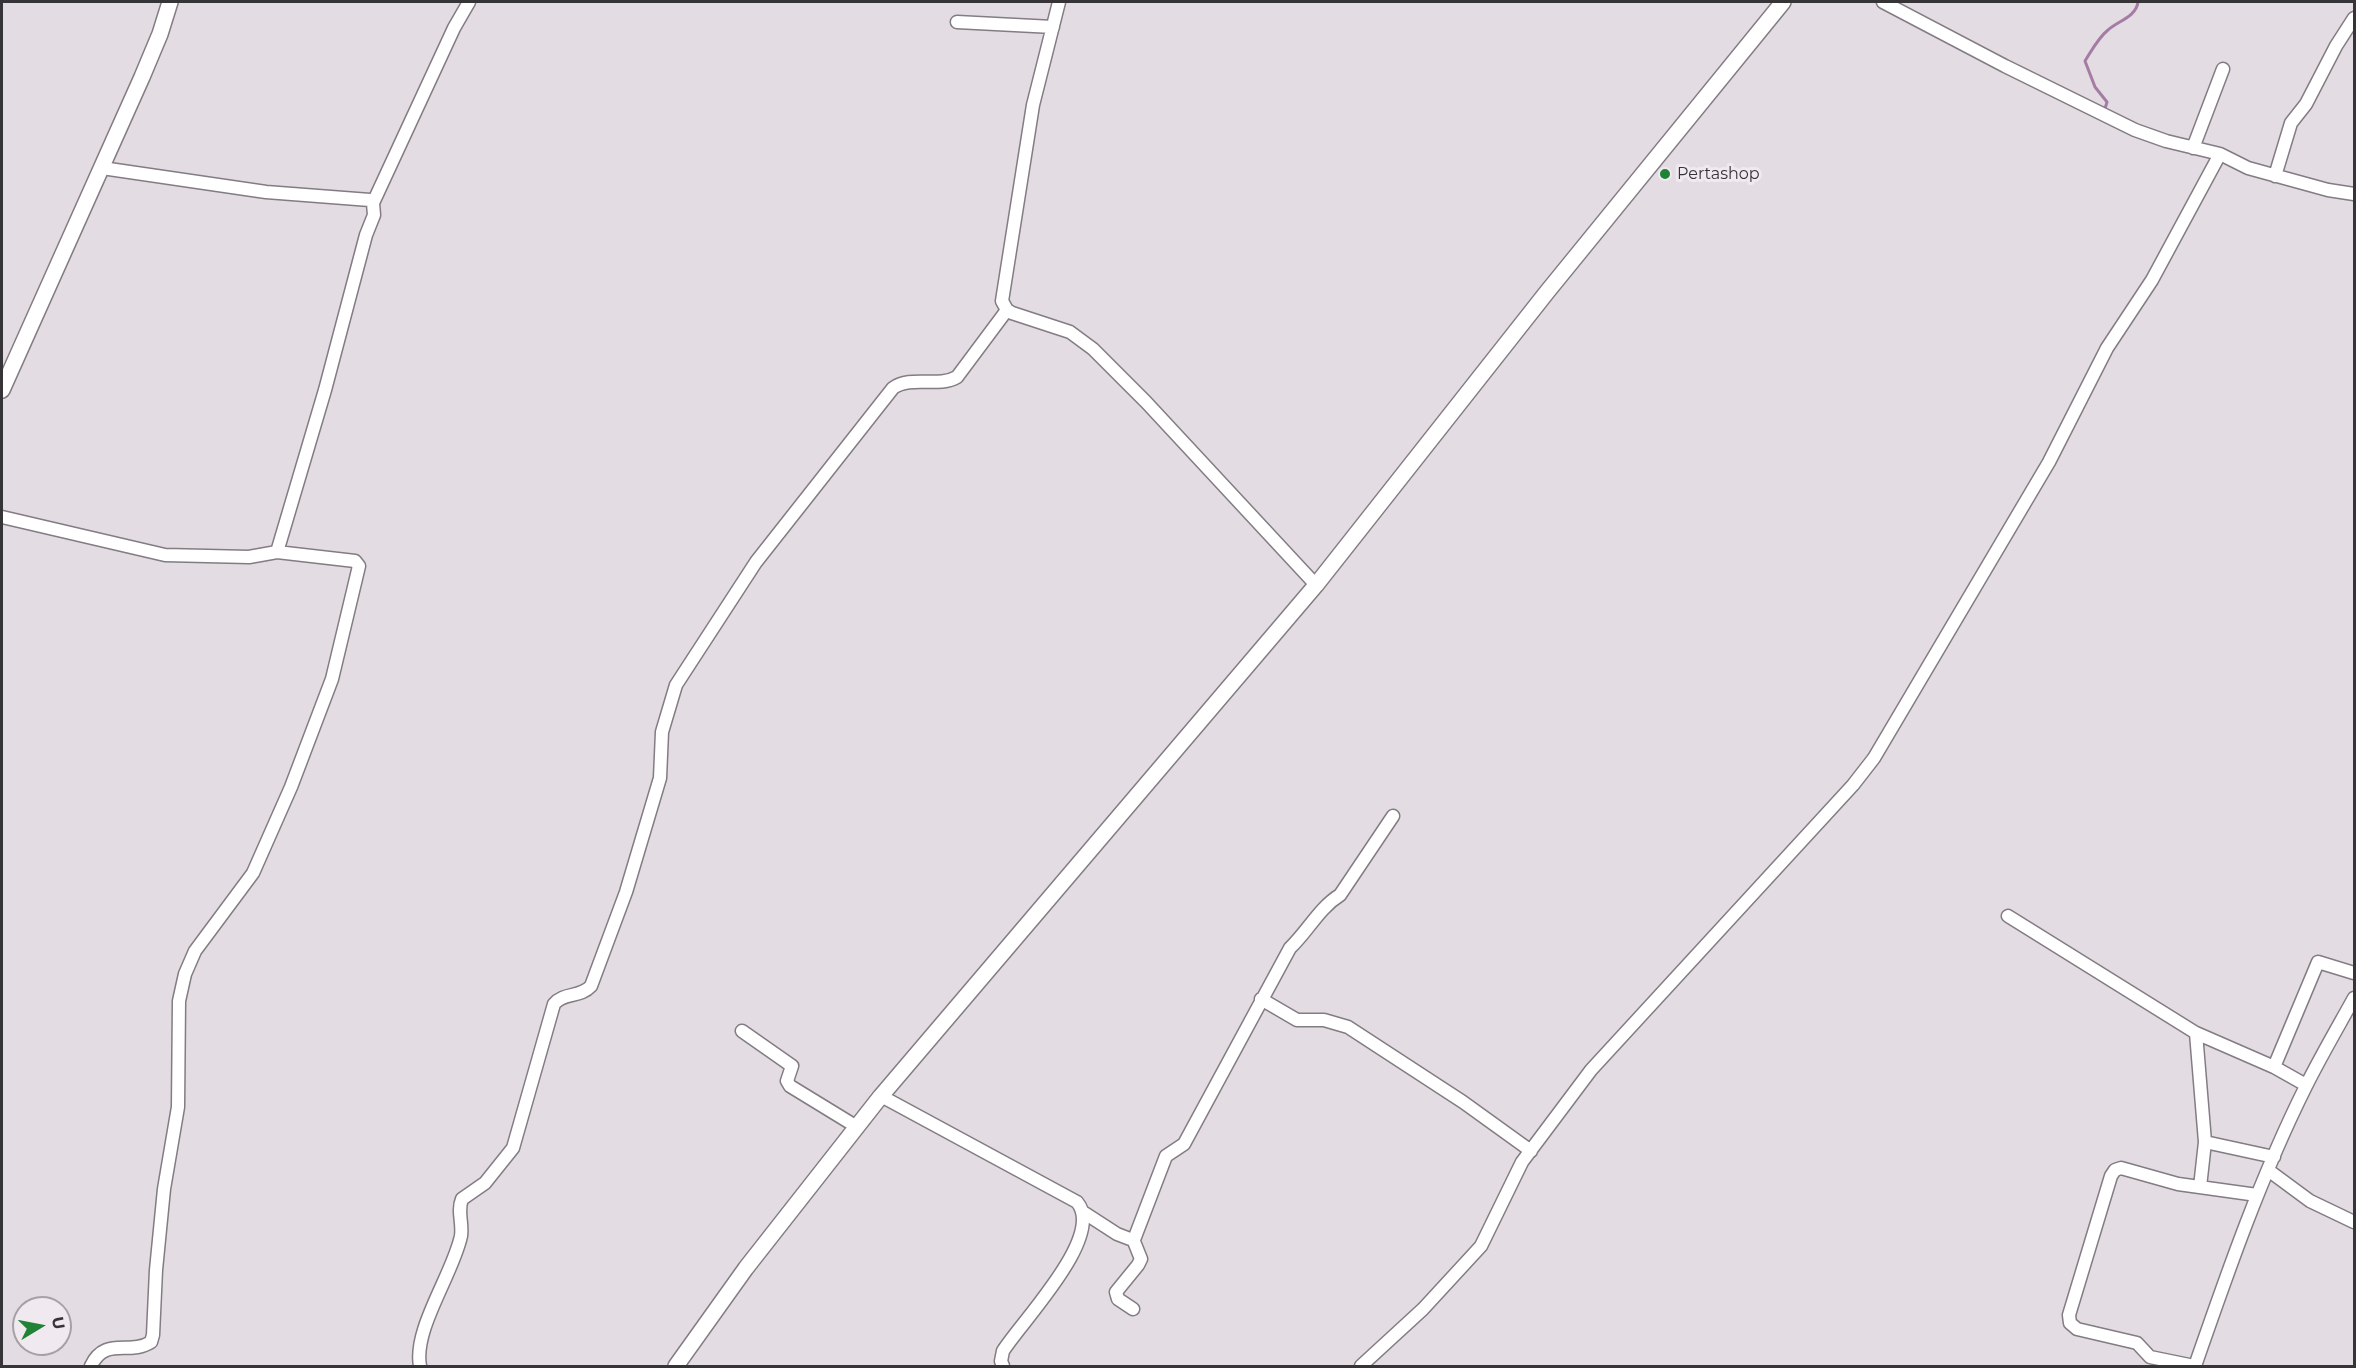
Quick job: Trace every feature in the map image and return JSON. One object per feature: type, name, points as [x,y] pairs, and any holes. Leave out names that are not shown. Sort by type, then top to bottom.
[{"type":"street","points":[[2,390],[102,168],[160,34],[170,2]]},
{"type":"street","points":[[277,552],[325,390],[366,235],[374,215],[373,203],[454,28],[469,2]]},
{"type":"street","points":[[1059,2],[1033,105],[1002,301],[1007,310],[1070,332],[1093,349],[1146,402],[1316,585]]},
{"type":"street","points":[[676,1366],[746,1268],[882,1096],[1316,585],[1547,292],[1783,2]]},
{"type":"street","points":[[1883,2],[2005,66],[2135,130],[2220,154],[2248,168],[2275,176],[2355,194]]},
{"type":"street","points":[[2275,176],[2291,123],[2306,104],[2336,46],[2355,18]]},
{"type":"street","points":[[957,22],[1053,27]]},
{"type":"street","points":[[2193,148],[2223,69]]},
{"type":"street","points":[[1361,1366],[1423,1309],[1481,1246],[1520,1167],[1591,1070],[1853,785],[1874,758],[2049,462],[2107,348],[2152,280],[2220,154]]},
{"type":"street","points":[[102,168],[266,192],[370,200],[373,203]]},
{"type":"street","points":[[420,1366],[420,1344],[461,1234],[462,1199],[485,1183],[513,1148],[554,1004],[561,997],[584,992],[591,986],[622,902],[660,778],[662,732],[676,685],[756,562],[893,387],[903,383],[947,381],[957,377],[1007,310]]},
{"type":"street","points":[[2,517],[165,555],[249,557],[277,552],[355,561],[359,566],[332,679],[291,788],[253,873],[195,951],[185,974],[179,1001],[178,1107],[164,1189],[151,1342],[137,1347],[106,1350],[99,1353],[92,1366]]},
{"type":"street","points":[[1132,1309],[1118,1299],[1116,1292],[1141,1259],[1133,1239],[1166,1156],[1184,1144],[1290,946],[1299,940],[1329,902],[1340,895],[1393,816]]},
{"type":"street","points":[[2008,916],[2196,1034],[2274,1067],[2306,1085]]},
{"type":"street","points":[[2274,1067],[2318,962],[2355,973]]},
{"type":"street","points":[[2257,1195],[2178,1184],[2121,1168],[2115,1170],[2111,1176],[2069,1315],[2070,1323],[2077,1329],[2137,1343],[2150,1357],[2194,1366],[2257,1195],[2306,1085],[2355,998]]},
{"type":"street","points":[[1261,999],[1298,1020],[1324,1020],[1348,1027],[1462,1102],[1531,1151]]},
{"type":"street","points":[[742,1031],[792,1066],[788,1081],[790,1086],[857,1127]]},
{"type":"street","points":[[2196,1034],[2205,1142],[2200,1186]]},
{"type":"street","points":[[882,1096],[1077,1202],[1083,1212],[1084,1223],[1073,1252],[1039,1304],[1006,1345],[1001,1358],[1003,1366]]},
{"type":"street","points":[[2205,1142],[2274,1157]]},
{"type":"street","points":[[2268,1170],[2310,1201],[2355,1222]]},
{"type":"street","points":[[1083,1212],[1117,1234],[1133,1239]]},
{"type":"waterway","points":[[2104,112],[2107,102],[2095,87],[2085,61],[2101,37],[2130,15],[2138,2]]},
{"type":"place","name":"Pertashop","points":[[1665,174]]}]
